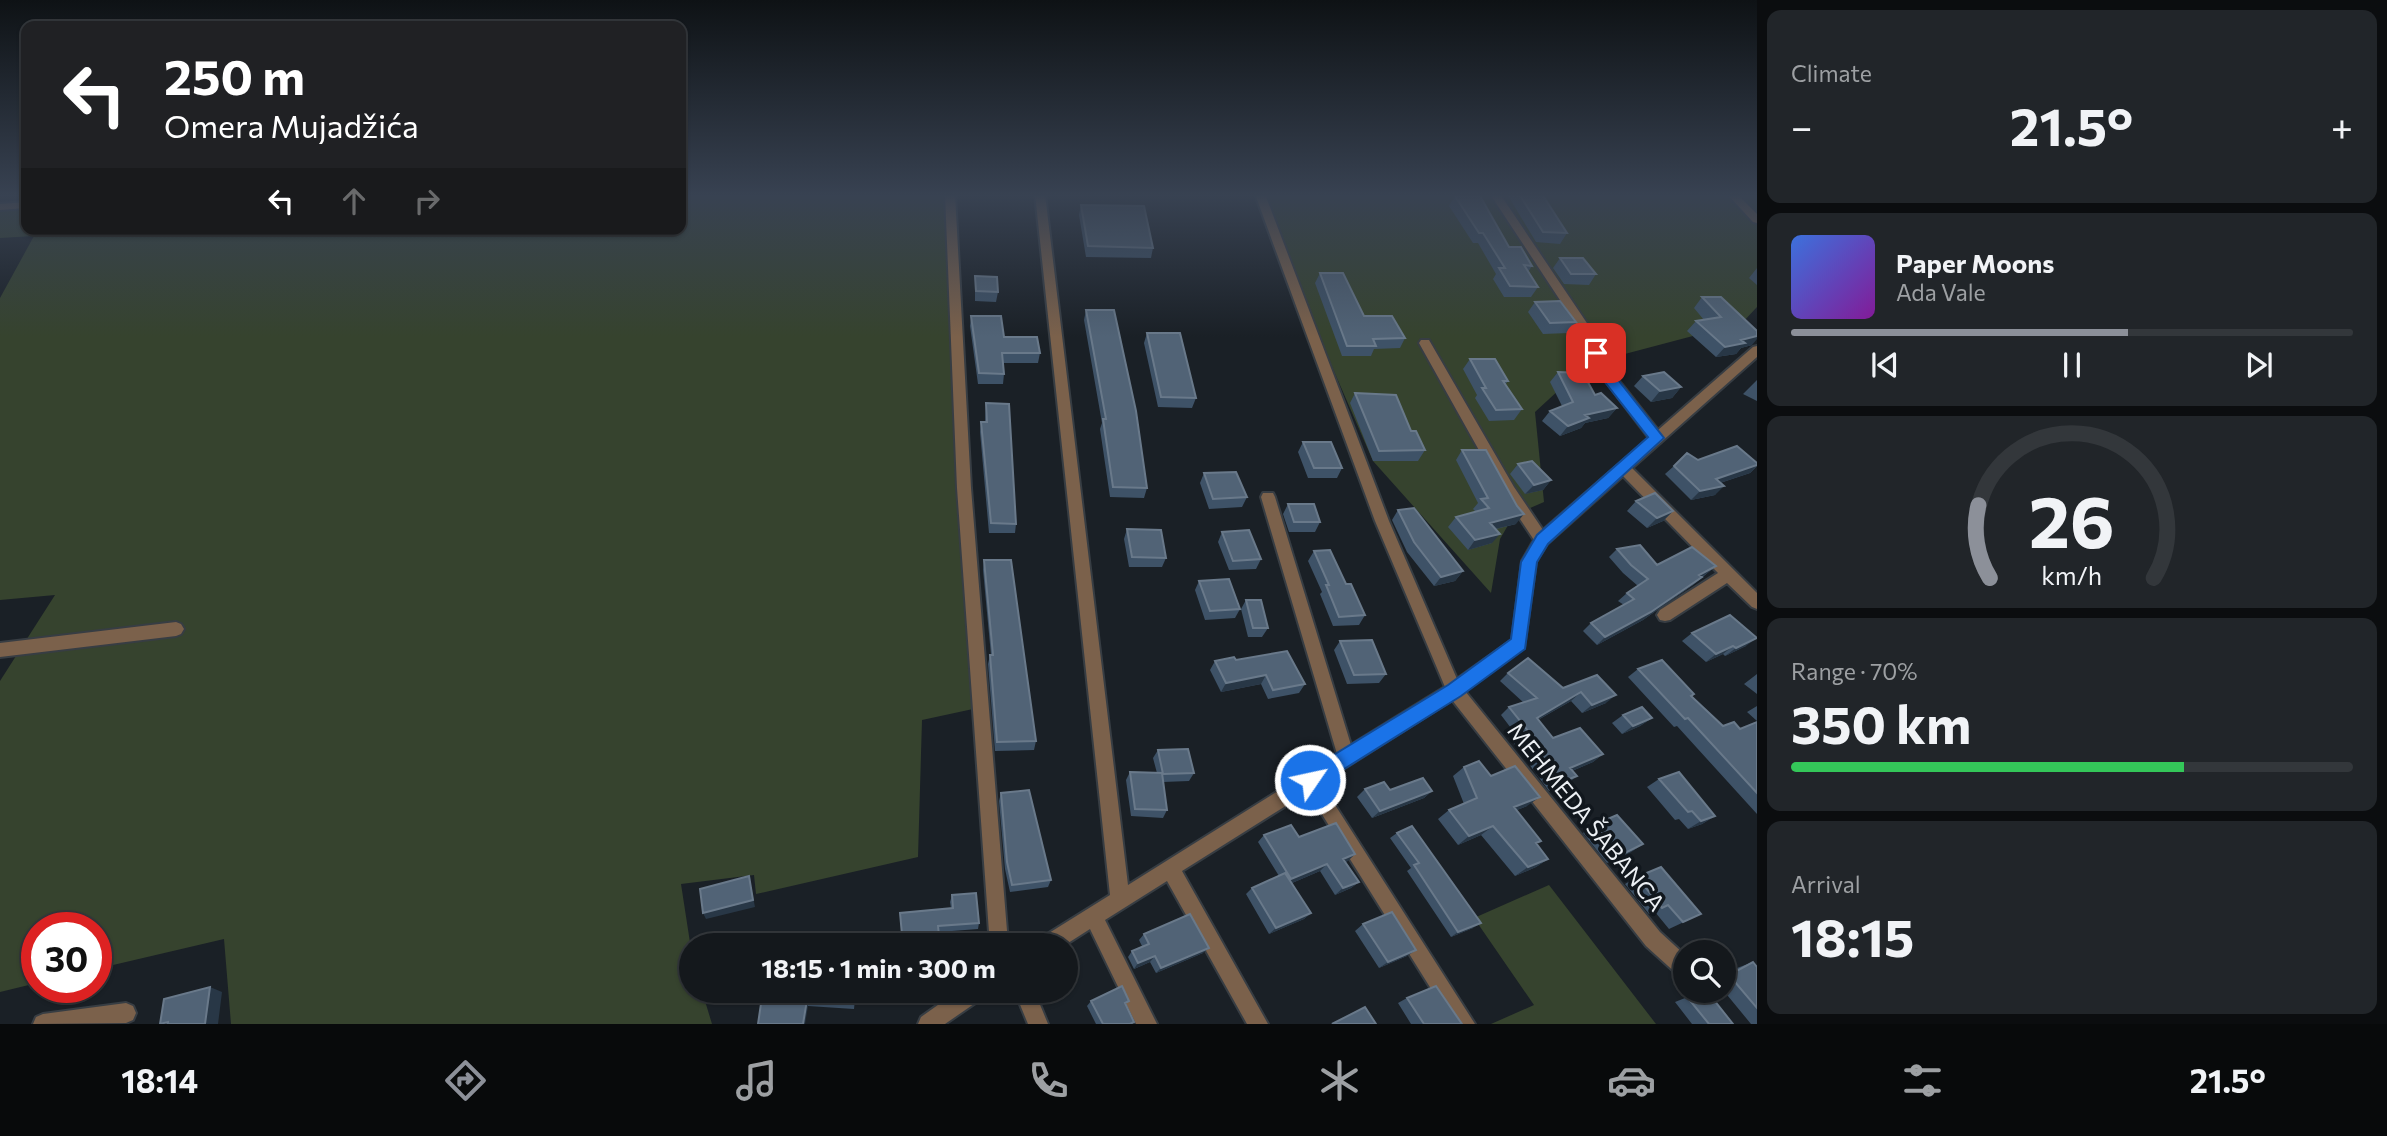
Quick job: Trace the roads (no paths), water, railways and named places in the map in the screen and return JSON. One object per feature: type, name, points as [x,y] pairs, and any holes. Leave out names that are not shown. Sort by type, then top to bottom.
[{"type":"street","points":[[953,242],[974,634],[998,933]]},
{"type":"street","points":[[1045,242],[1120,900]]},
{"type":"street","name":"MEHMEDA ŠABANCA","points":[[1278,242],[1382,521],[1454,691],[1653,940],[1673,958]]},
{"type":"street","points":[[1528,242],[1591,338],[1602,368],[1657,438]]},
{"type":"street","points":[[1425,343],[1509,491],[1542,540]]},
{"type":"street","points":[[1068,933],[1346,756],[1454,691],[1519,643],[1529,562],[1542,540],[1757,350]]},
{"type":"street","points":[[1625,469],[1757,603]]},
{"type":"street","points":[[1268,496],[1346,756]]},
{"type":"street","points":[[1665,615],[1729,574]]},
{"type":"street","points":[[0,650],[176,629]]},
{"type":"street","points":[[1310,780],[1465,1024]]},
{"type":"street","points":[[1170,868],[1258,1024]]},
{"type":"street","points":[[1094,918],[1147,1024]]},
{"type":"street","points":[[928,1024],[958,1003]]},
{"type":"street","points":[[1029,1003],[1038,1024]]},
{"type":"street","points":[[43,1024],[126,1013]]}]
